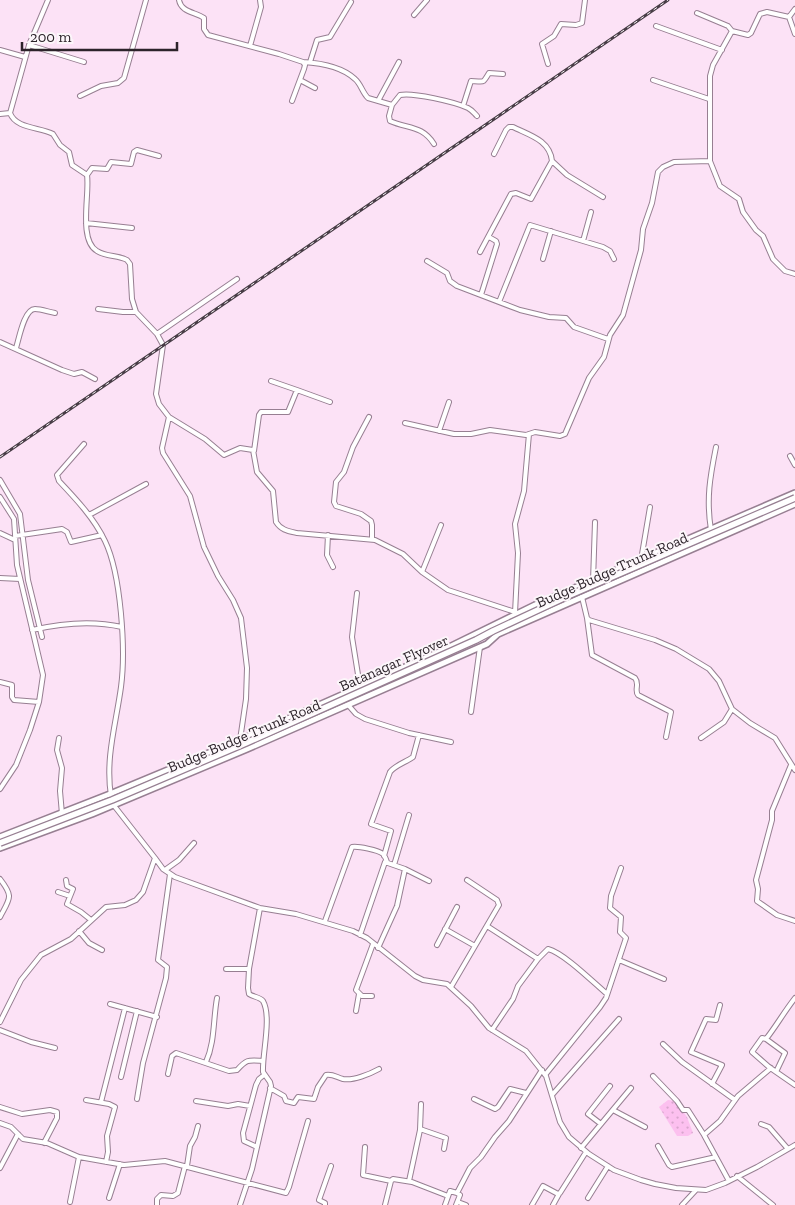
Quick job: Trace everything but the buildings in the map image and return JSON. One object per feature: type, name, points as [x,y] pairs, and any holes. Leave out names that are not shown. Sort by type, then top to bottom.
[{"type":"main road","name":"Batanagar Flyover","points":[[1,846],[246,743],[476,640],[570,595],[795,498]]},
{"type":"street","points":[[10,113],[29,45],[48,0]]},
{"type":"street","points":[[80,96],[97,87],[118,83],[124,78],[146,0]]},
{"type":"street","points":[[179,0],[183,8],[204,18],[204,29],[208,35],[303,62],[326,64],[352,77],[359,83],[365,95],[392,105]]},
{"type":"street","points":[[250,46],[260,15],[260,0]]},
{"type":"street","points":[[414,15],[427,0]]},
{"type":"street","points":[[548,64],[542,44],[554,36],[561,24],[576,25],[582,23],[585,0]]},
{"type":"street","points":[[310,62],[316,40],[330,37],[351,2]]},
{"type":"street","points":[[789,17],[795,8]]},
{"type":"street","points":[[697,13],[728,26],[732,31],[748,35],[758,16],[763,13],[789,17]]},
{"type":"street","points":[[789,17],[795,34]]},
{"type":"street","points":[[656,26],[722,50]]},
{"type":"street","points":[[732,31],[711,71],[710,161],[720,186],[739,199],[743,212],[756,230],[764,236],[773,259],[785,271],[795,274]]},
{"type":"street","points":[[29,45],[84,62]]},
{"type":"street","points":[[0,50],[25,57]]},
{"type":"street","points":[[292,101],[305,65],[303,62]]},
{"type":"street","points":[[378,101],[399,62]]},
{"type":"street","points":[[463,106],[471,81],[485,81],[489,73],[503,74]]},
{"type":"street","points":[[300,80],[315,88]]},
{"type":"street","points":[[653,80],[710,99]]},
{"type":"street","points":[[434,144],[429,136],[417,129],[390,121],[388,116],[392,105],[400,95],[409,94],[463,106],[472,110],[477,116]]},
{"type":"street","points":[[0,114],[10,113]]},
{"type":"street","points":[[10,113],[15,120],[28,127],[53,134],[60,146],[69,152],[72,165],[87,175]]},
{"type":"street","points":[[494,154],[506,130],[512,127],[544,143],[549,150],[552,161],[567,175],[603,197]]},
{"type":"street","points":[[159,156],[137,150],[134,152],[131,164],[111,162],[106,169],[92,168],[87,175],[86,223],[93,248],[98,252],[127,260],[130,264],[132,300],[136,312],[157,334],[163,345],[156,394],[159,404],[169,417],[205,439],[222,454],[228,454],[240,448],[254,451]]},
{"type":"street","points":[[480,252],[511,194],[516,193],[531,199],[552,161]]},
{"type":"street","points":[[406,423],[438,431],[461,434],[498,430],[529,434],[535,432],[560,436],[565,434],[589,378],[604,357],[612,330],[623,316],[641,250],[643,229],[652,203],[658,172],[663,167],[674,162],[710,161]]},
{"type":"street","points":[[583,240],[591,212]]},
{"type":"street","points":[[86,223],[132,228]]},
{"type":"street","points":[[499,302],[529,227],[532,225],[606,249],[612,254],[614,259]]},
{"type":"street","points":[[543,259],[551,231]]},
{"type":"street","points":[[481,295],[497,244],[489,237]]},
{"type":"street","points":[[427,261],[447,273],[452,283],[532,313],[566,318],[574,327],[608,339]]},
{"type":"street","points":[[157,334],[237,279]]},
{"type":"street","points":[[98,308],[136,312]]},
{"type":"street","points":[[16,348],[25,316],[30,311],[34,309],[56,313]]},
{"type":"street","points":[[0,342],[62,370],[74,374],[82,372],[95,379]]},
{"type":"street","points":[[271,380],[330,402]]},
{"type":"street","points":[[297,390],[288,412],[260,413],[254,451],[256,472],[273,491],[275,517],[279,526],[285,530],[297,533],[372,539],[403,554],[422,572],[448,590],[515,614]]},
{"type":"street","points":[[438,431],[449,402]]},
{"type":"street","points":[[169,417],[162,448],[163,453],[190,496],[204,547],[241,618],[247,668],[246,700],[240,740]]},
{"type":"street","points":[[369,417],[353,447],[344,472],[336,482],[334,502],[336,506],[361,514],[371,521],[372,539]]},
{"type":"street","points":[[519,625],[515,614],[518,553],[515,524],[524,491],[529,434]]},
{"type":"street","points":[[84,444],[57,475],[59,481],[89,515],[102,536],[115,572],[124,653],[122,685],[109,759],[110,794],[113,805],[165,870],[202,888],[260,908],[325,921],[353,931],[423,980],[442,982],[451,987],[492,1030],[521,1047],[542,1070],[563,1129],[581,1148],[608,1166],[640,1180],[676,1188],[706,1190],[757,1168],[795,1145]]},
{"type":"street","points":[[711,530],[708,497],[710,475],[716,447]]},
{"type":"street","points":[[790,456],[795,465]]},
{"type":"street","points":[[0,480],[20,514],[16,559],[43,675],[39,702],[16,765],[0,789]]},
{"type":"street","points":[[89,515],[146,484]]},
{"type":"street","name":"Budge Budge Trunk Road","points":[[0,838],[240,740],[439,652],[515,614],[795,493]]},
{"type":"street","points":[[0,497],[14,519],[42,637]]},
{"type":"street","name":"Budge Budge Trunk Road","points":[[1,846],[113,805],[349,706],[487,644],[498,634],[795,504]]},
{"type":"street","points":[[641,560],[650,508]]},
{"type":"street","points":[[593,580],[595,522]]},
{"type":"street","points":[[422,572],[441,525]]},
{"type":"street","points":[[0,533],[19,536],[62,529],[67,532],[71,542],[102,536]]},
{"type":"street","points":[[328,535],[327,554],[333,567]]},
{"type":"street","points":[[0,578],[20,580]]},
{"type":"street","points":[[357,593],[352,637],[360,687]]},
{"type":"street","points":[[582,597],[592,655],[635,678],[638,696],[670,712],[666,737]]},
{"type":"street","points":[[587,618],[669,646],[709,669],[718,681],[732,709],[750,723],[775,738],[795,770]]},
{"type":"street","points":[[32,630],[85,621],[122,627]]},
{"type":"street","points":[[471,712],[480,647]]},
{"type":"street","points":[[0,682],[11,684],[12,699],[39,702]]},
{"type":"street","points":[[349,706],[356,714],[365,719],[419,735],[451,742]]},
{"type":"street","points":[[701,738],[721,724],[732,709]]},
{"type":"street","points":[[384,856],[391,831],[371,824],[392,768],[400,766],[403,762],[413,757],[419,735]]},
{"type":"street","points":[[59,738],[57,750],[62,768],[60,791],[62,814]]},
{"type":"street","points":[[791,765],[772,811],[772,820],[756,880],[758,903],[777,915],[795,921]]},
{"type":"street","points":[[394,865],[409,815]]},
{"type":"street","points":[[165,870],[179,860],[194,843]]},
{"type":"street","points":[[325,921],[352,847],[357,846],[381,853],[387,862],[429,880]]},
{"type":"street","points":[[0,1022],[21,980],[41,955],[64,944],[106,907],[125,905],[136,900],[143,892],[155,858]]},
{"type":"street","points":[[360,935],[384,863],[387,862]]},
{"type":"street","points":[[545,1075],[600,1007],[607,994],[626,938],[620,932],[621,917],[610,906],[621,868]]},
{"type":"street","points":[[378,948],[397,906],[405,869]]},
{"type":"street","points":[[137,1099],[143,1063],[168,969],[159,962],[158,958],[170,874]]},
{"type":"street","points":[[0,879],[9,893],[9,899],[0,917]]},
{"type":"street","points":[[66,880],[66,886],[73,889],[67,904],[91,920]]},
{"type":"street","points":[[451,987],[499,903],[467,880]]},
{"type":"street","points":[[58,892],[70,896]]},
{"type":"street","points":[[437,945],[457,907]]},
{"type":"street","points":[[240,1205],[257,1147],[270,1088],[270,1082],[264,1075],[263,1061],[266,1044],[265,1012],[262,1001],[251,996],[248,992],[249,969],[260,908]]},
{"type":"street","points":[[487,926],[538,959]]},
{"type":"street","points":[[446,929],[474,946]]},
{"type":"street","points":[[79,931],[95,950],[102,950]]},
{"type":"street","points":[[356,1011],[359,994],[357,987],[373,944]]},
{"type":"street","points":[[492,1030],[513,999],[518,986],[546,950],[551,950],[575,966],[607,994]]},
{"type":"street","points":[[619,960],[664,979]]},
{"type":"street","points":[[226,969],[249,969]]},
{"type":"street","points":[[359,994],[372,996]]},
{"type":"street","points":[[206,1062],[212,1046],[213,1021],[217,998]]},
{"type":"street","points":[[795,998],[783,1014],[782,1019],[766,1038],[762,1038],[752,1054],[795,1085]]},
{"type":"street","points":[[110,1004],[156,1017]]},
{"type":"street","points":[[712,1084],[722,1065],[691,1052],[706,1019],[716,1020],[720,1005]]},
{"type":"street","points":[[102,1102],[125,1008]]},
{"type":"street","points":[[121,1077],[137,1012]]},
{"type":"street","points":[[552,1096],[619,1018]]},
{"type":"street","points":[[0,1030],[31,1042],[54,1048]]},
{"type":"street","points":[[766,1038],[785,1053],[776,1072]]},
{"type":"street","points":[[663,1044],[682,1062],[735,1100]]},
{"type":"street","points":[[168,1074],[170,1059],[174,1054],[182,1054],[229,1071],[234,1071],[246,1061],[263,1061]]},
{"type":"street","points":[[704,1135],[720,1121],[735,1100],[771,1068]]},
{"type":"street","points":[[270,1088],[284,1096],[286,1101],[294,1103],[298,1097],[314,1099],[318,1087],[326,1075],[332,1074],[346,1079],[366,1076],[379,1069]]},
{"type":"street","points":[[457,1193],[470,1168],[509,1121],[542,1070]]},
{"type":"street","points":[[257,1147],[247,1143],[243,1137],[258,1081],[264,1075]]},
{"type":"street","points":[[653,1076],[678,1101],[683,1110],[688,1110],[729,1181]]},
{"type":"street","points":[[601,1124],[588,1114],[610,1086]]},
{"type":"street","points":[[581,1148],[631,1088]]},
{"type":"street","points":[[474,1100],[495,1109],[510,1089],[526,1094]]},
{"type":"street","points":[[86,1100],[102,1102],[114,1105],[115,1107],[108,1136],[106,1162]]},
{"type":"street","points":[[196,1101],[228,1106],[238,1104],[250,1106]]},
{"type":"street","points":[[409,1181],[420,1129],[421,1104]]},
{"type":"street","points":[[0,1107],[22,1114],[50,1110],[57,1112],[57,1118],[44,1142]]},
{"type":"street","points":[[613,1110],[645,1127]]},
{"type":"street","points":[[0,1123],[10,1127],[23,1139],[54,1145],[79,1157],[120,1164],[166,1161],[283,1193],[287,1192],[308,1121]]},
{"type":"street","points":[[761,1124],[769,1127],[788,1149]]},
{"type":"street","points":[[156,1205],[157,1199],[161,1195],[173,1196],[178,1193],[190,1146],[196,1137],[198,1126]]},
{"type":"street","points":[[420,1129],[446,1138],[444,1149]]},
{"type":"street","points":[[0,1168],[18,1134]]},
{"type":"street","points":[[658,1146],[672,1167],[716,1158]]},
{"type":"street","points":[[365,1147],[362,1174],[391,1181],[393,1179],[409,1181],[448,1196]]},
{"type":"street","points":[[553,1205],[586,1152]]},
{"type":"street","points":[[70,1202],[79,1157]]},
{"type":"street","points":[[109,1198],[120,1164]]},
{"type":"street","points":[[325,1205],[325,1203],[318,1200],[331,1166]]},
{"type":"street","points":[[588,1198],[608,1166]]},
{"type":"street","points":[[737,1176],[774,1205]]},
{"type":"street","points":[[385,1205],[391,1181]]},
{"type":"street","points":[[532,1205],[543,1186],[559,1194]]},
{"type":"street","points":[[682,1205],[696,1190]]},
{"type":"street","points":[[445,1205],[450,1191],[460,1195],[457,1203],[466,1205]]},
{"type":"shaded area","points":[[668,1100],[676,1101],[687,1117],[693,1133],[688,1136],[677,1136],[659,1107]]},
{"type":"railway","points":[[0,457],[668,0]]}]
